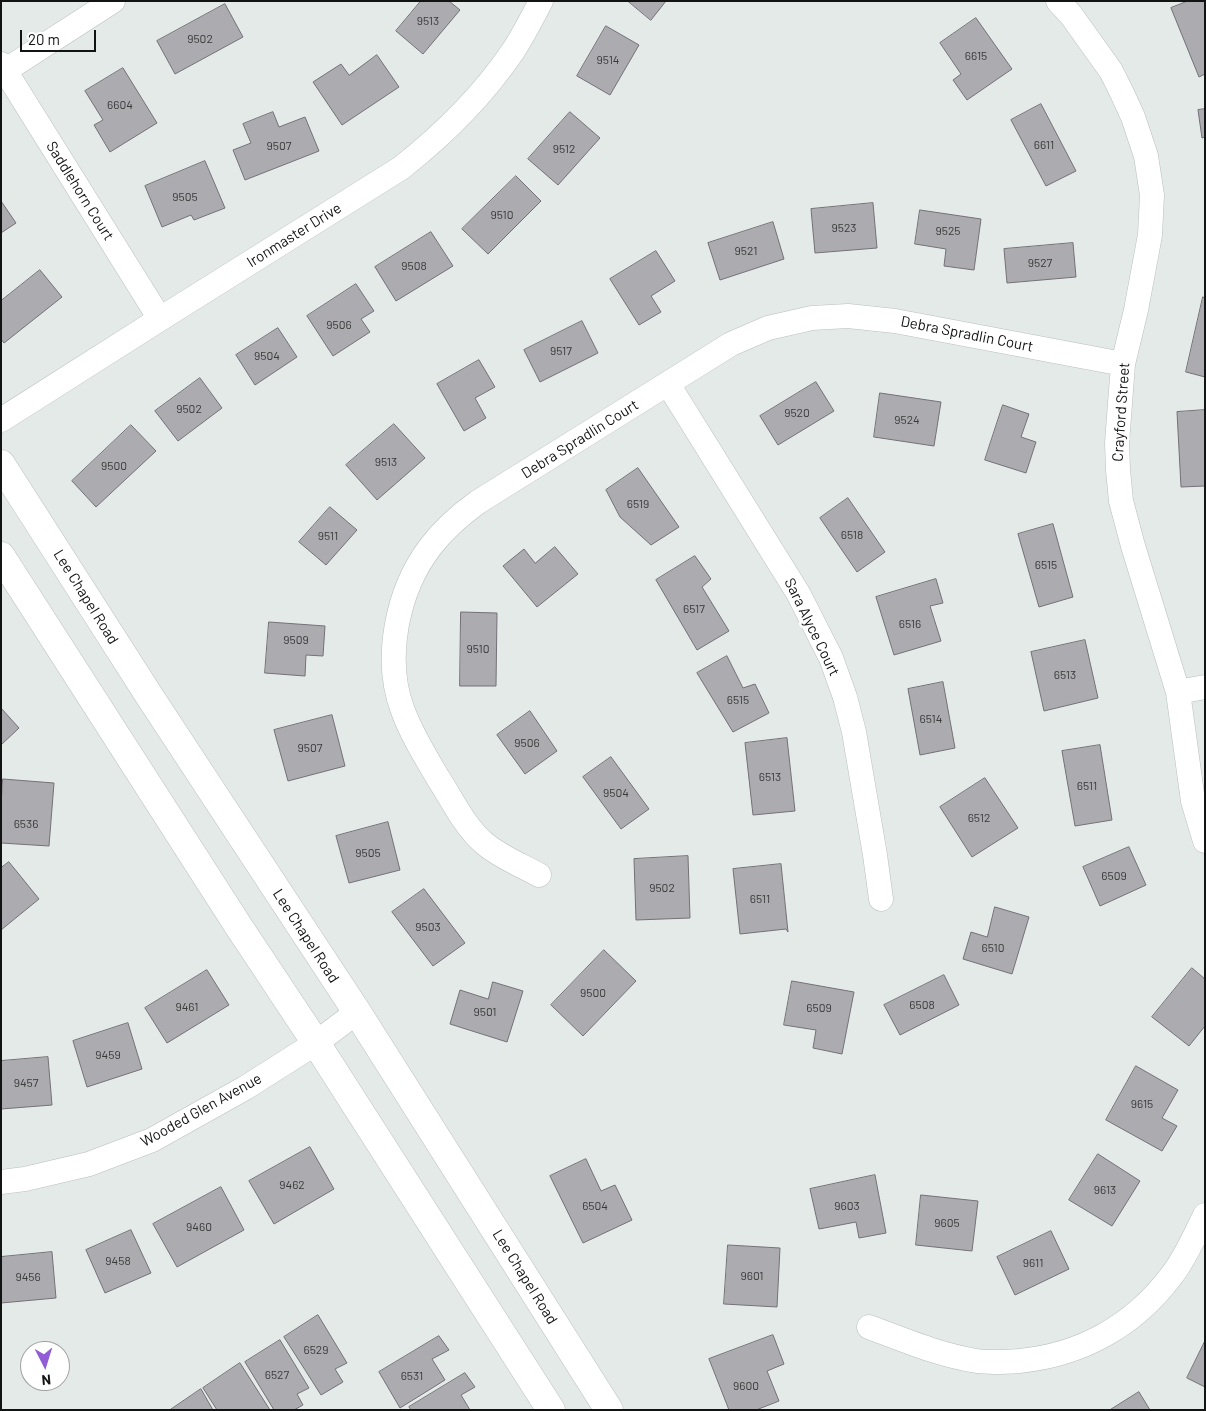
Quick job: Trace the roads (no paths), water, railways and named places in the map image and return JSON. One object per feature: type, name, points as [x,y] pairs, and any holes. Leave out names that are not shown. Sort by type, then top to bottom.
[{"type":"main road","name":"Lee Chapel Road","points":[[1,464],[150,697],[357,1012],[610,1410]]},
{"type":"main road","points":[[1,556],[551,1410]]},
{"type":"street","points":[[4,67],[50,41],[113,1]]},
{"type":"street","name":"Ironmaster Drive","points":[[1,420],[401,168],[433,142],[492,80],[514,50],[541,1]]},
{"type":"street","name":"Crayford Street","points":[[1058,1],[1071,15],[1111,71],[1134,117],[1146,156],[1152,195],[1150,235],[1136,310],[1123,364],[1117,443],[1118,470],[1122,501],[1133,546],[1178,692],[1193,801],[1205,841]]},
{"type":"street","name":"Saddlehorn Court","points":[[4,67],[30,112],[160,319]]},
{"type":"street","name":"Debra Spradlin Court","points":[[539,875],[499,854],[483,842],[466,822],[416,742],[402,710],[395,679],[393,643],[399,612],[409,583],[429,548],[460,516],[478,502],[731,344],[768,328],[812,318],[848,316],[895,321],[1123,364]]},
{"type":"street","name":"Sara Alyce Court","points":[[668,384],[798,593],[831,658],[845,696],[854,732],[881,899]]},
{"type":"street","points":[[1178,692],[1205,687]]},
{"type":"street","name":"Wooded Glen Avenue","points":[[1,1182],[25,1179],[89,1164],[152,1140],[245,1088],[316,1043],[357,1012]]},
{"type":"street","points":[[869,1327],[936,1351],[979,1361],[1006,1362],[1036,1359],[1071,1351],[1099,1339],[1128,1320],[1161,1289],[1182,1259],[1205,1215]]}]
